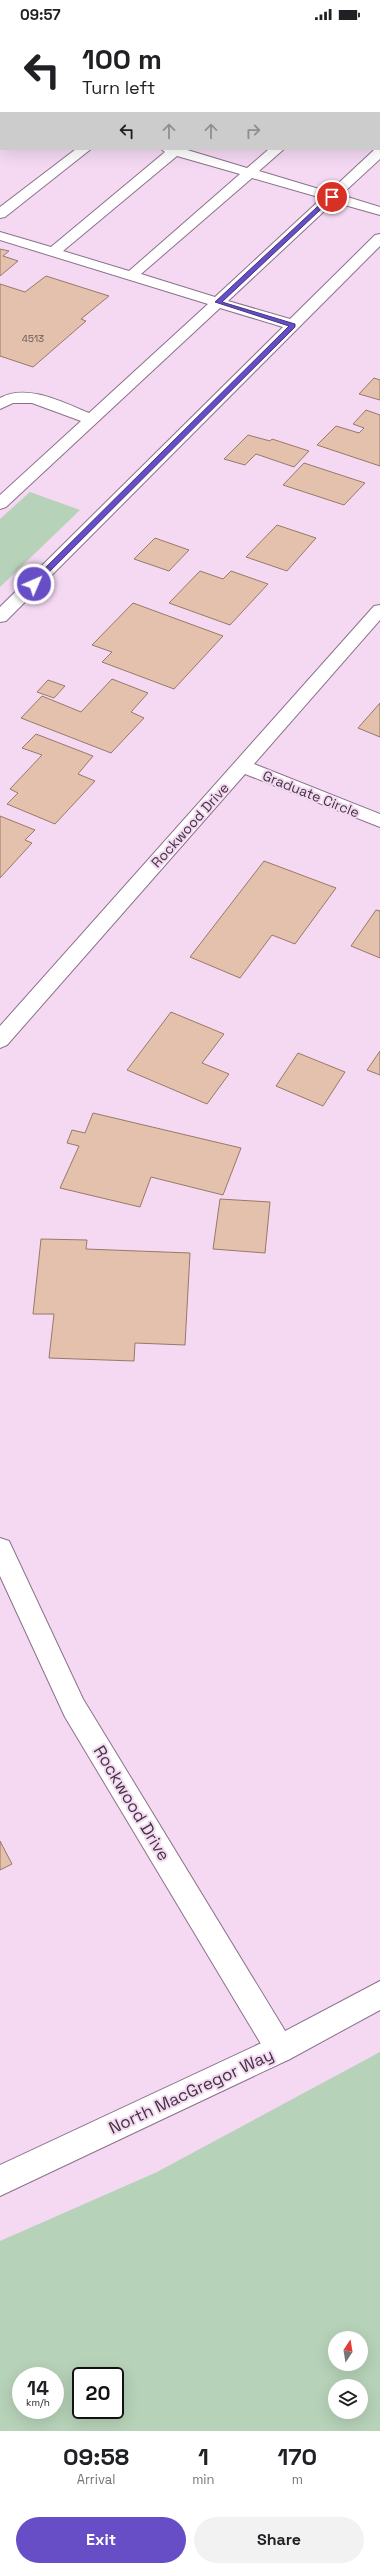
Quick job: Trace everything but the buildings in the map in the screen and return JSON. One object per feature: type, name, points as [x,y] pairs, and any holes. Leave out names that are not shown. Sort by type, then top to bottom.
[{"type":"street","points":[[0,214],[83,150]]},
{"type":"street","points":[[53,252],[174,150],[380,211]]},
{"type":"street","points":[[131,276],[276,150]]},
{"type":"street","points":[[0,504],[380,152]]},
{"type":"street","points":[[0,236],[293,325]]},
{"type":"street","points":[[0,617],[380,238]]},
{"type":"street","points":[[0,404],[13,396],[29,397],[91,419]]},
{"type":"street","name":"Rockwood Drive","points":[[0,1040],[380,610]]},
{"type":"street","name":"Graduate Circle","points":[[242,766],[380,821]]},
{"type":"street","name":"Rockwood Drive","points":[[0,1548],[74,1708],[280,2049]]},
{"type":"street","name":"North MacGregor Way","points":[[0,2181],[280,2049],[380,1995]]},
{"type":"green space","points":[[30,492],[80,510],[0,587],[0,519]]},
{"type":"green space","points":[[380,2052],[380,2431],[0,2431],[0,2241],[157,2172]]},
{"type":"route","points":[[34,584],[293,325],[218,302],[332,197]]}]
